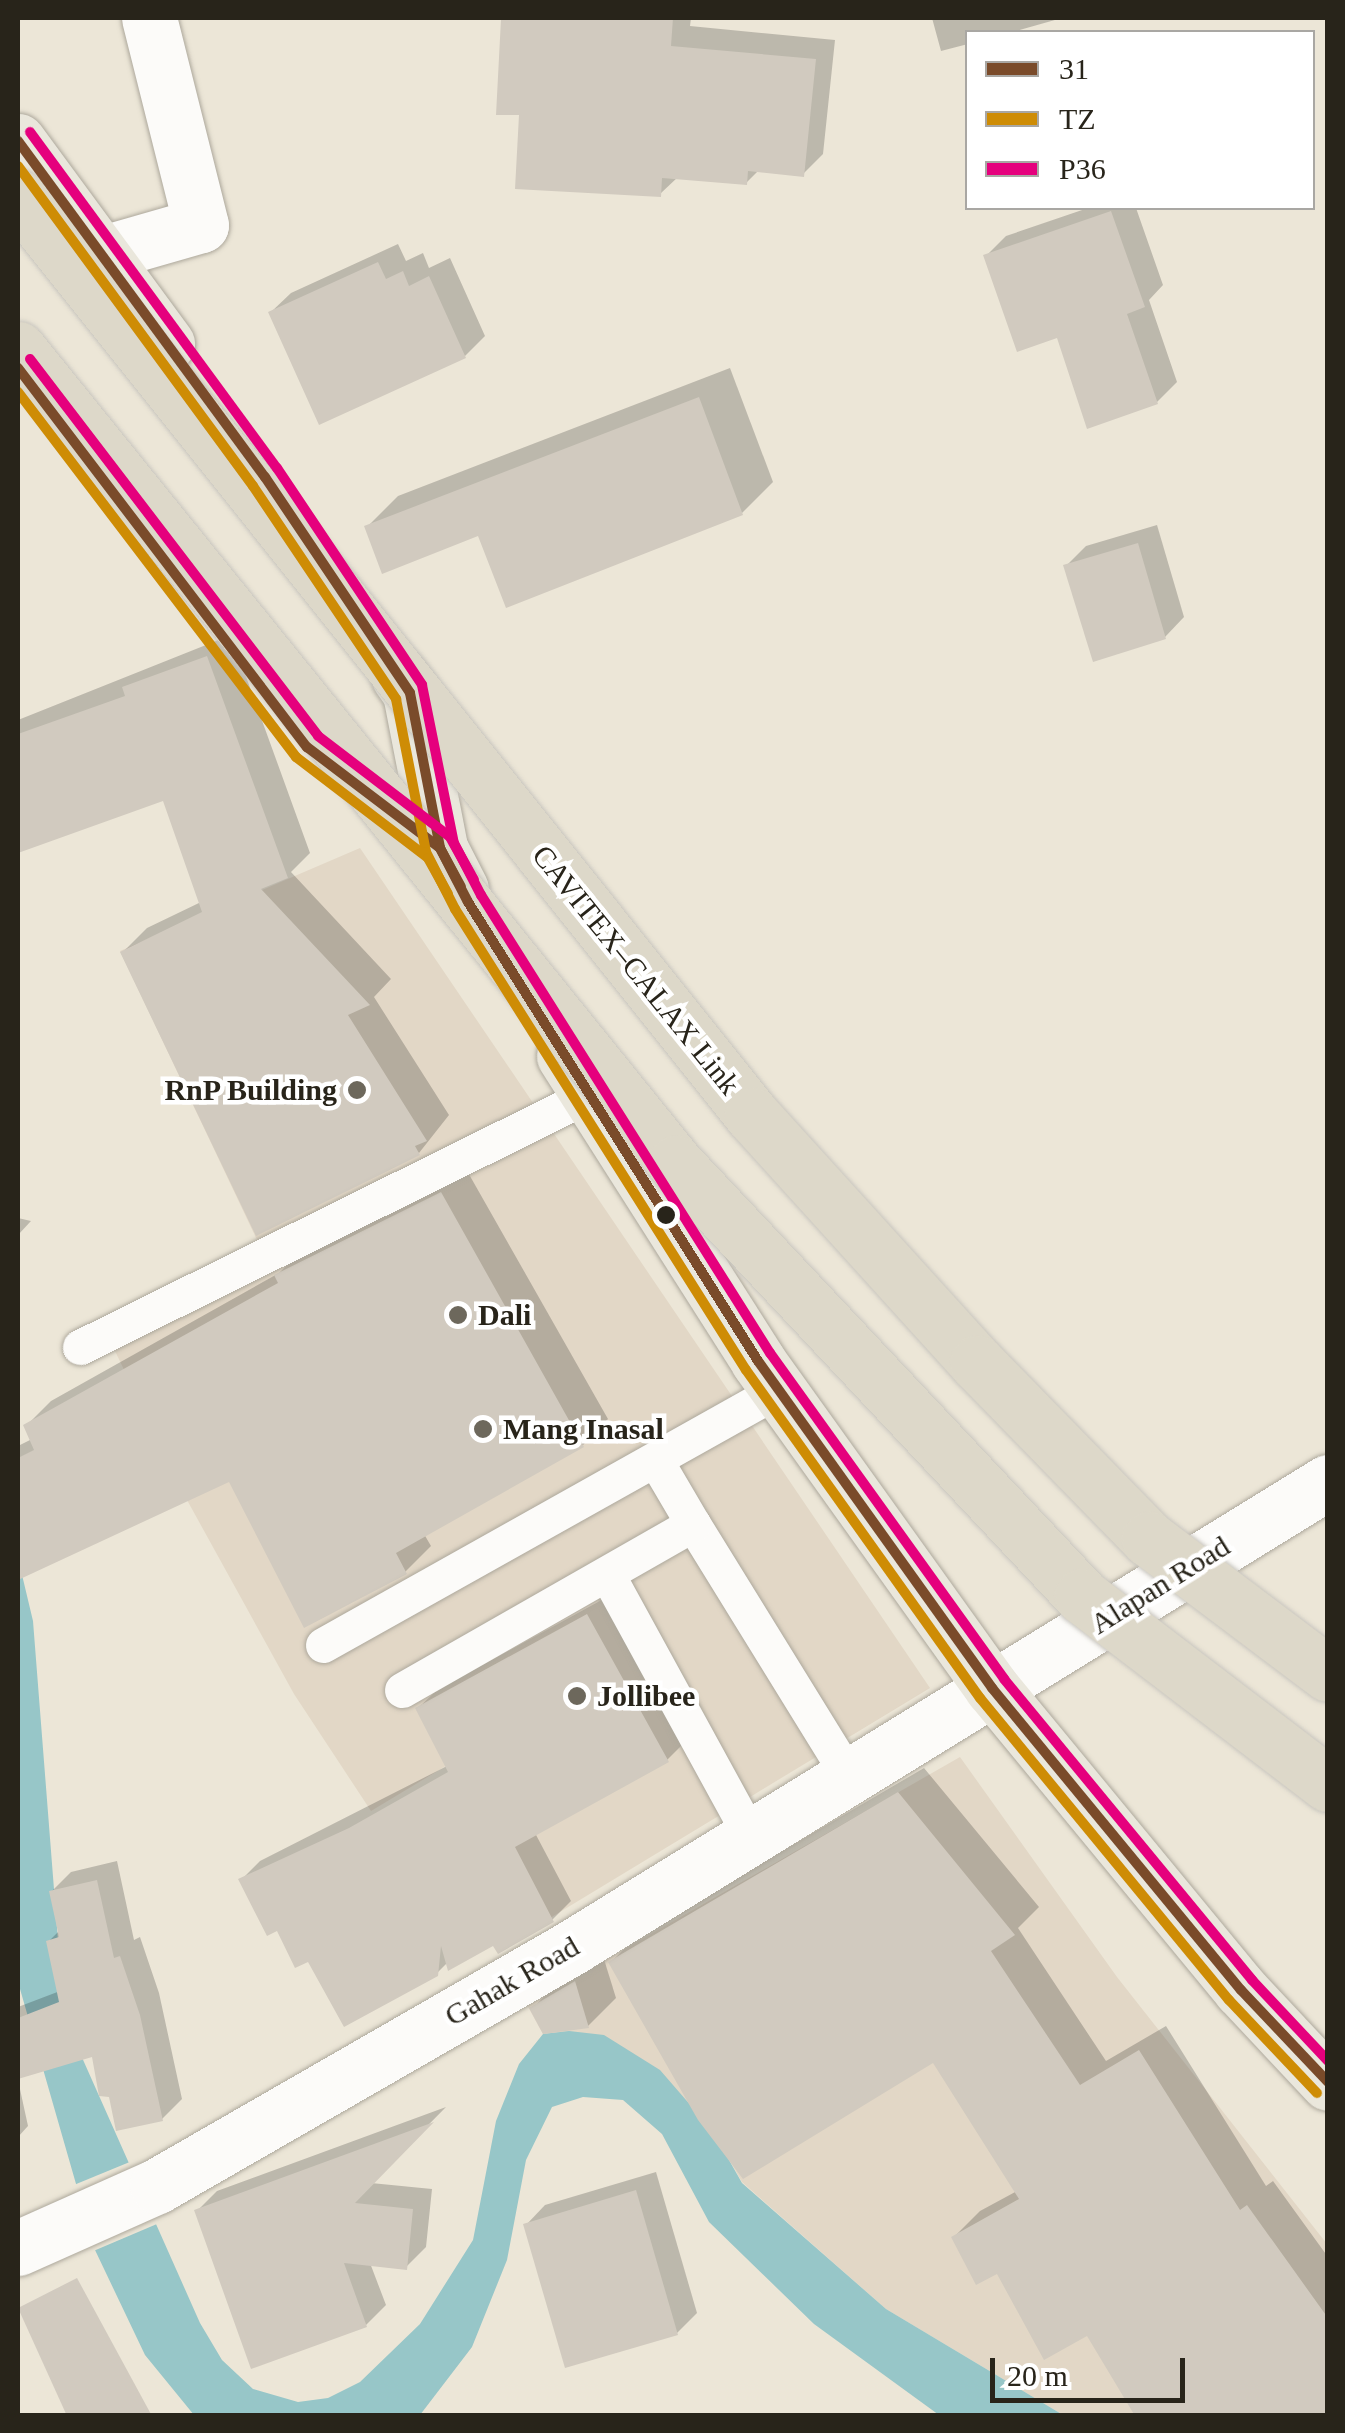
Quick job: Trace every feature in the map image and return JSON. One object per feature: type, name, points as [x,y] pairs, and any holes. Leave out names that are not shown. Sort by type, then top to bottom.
[{"type":"highway","name":"CAVITEX–CALAX Link","points":[[18,197],[752,1115],[977,1363],[1149,1539],[1328,1674]]},
{"type":"highway","points":[[18,349],[675,1163],[1082,1596],[1328,1784]]},
{"type":"main road","points":[[18,141],[265,477],[410,693],[440,848],[589,1095],[780,1389],[992,1688],[1241,1990],[1328,2083]]},
{"type":"main road","points":[[18,368],[307,747],[440,848]]},
{"type":"street","points":[[100,254],[202,226],[149,18]]},
{"type":"street","name":"Alapan Road","points":[[992,1688],[1328,1482]]},
{"type":"street","name":"Gahak Road","points":[[18,2248],[157,2186],[751,1836],[992,1688]]},
{"type":"lane","points":[[80,1347],[589,1095]]},
{"type":"lane","points":[[323,1645],[780,1389]]},
{"type":"lane","points":[[656,1461],[849,1776]]},
{"type":"lane","points":[[402,1690],[693,1524]]},
{"type":"lane","points":[[607,1574],[751,1836]]},
{"type":"shaded area","points":[[360,848],[930,1688],[550,1918],[464,1755],[371,1811],[294,1694],[187,1500],[101,1322],[259,1244],[120,951]]},
{"type":"shaded area","points":[[960,1757],[1117,1977],[1327,2244],[1327,2415],[1063,2415],[886,2309],[742,2182],[712,2130],[543,2034],[527,2005]]},
{"type":"water","points":[[18,1558],[33,1621],[64,2017],[200,2323],[222,2360],[253,2389],[298,2402],[328,2398],[360,2382],[420,2324],[473,2240],[496,2121],[519,2064],[543,2034],[569,2031],[604,2035],[660,2070],[712,2130],[742,2183],[886,2309],[1063,2415],[939,2415],[814,2324],[709,2222],[662,2134],[623,2100],[583,2097],[552,2107],[526,2160],[507,2260],[472,2347],[420,2415],[194,2415],[145,2355],[95,2250],[18,1982]]},
{"type":"pier","points":[[137,2159],[164,2221],[91,2252],[69,2187]]},
{"type":"building","points":[[673,18],[671,46],[816,59],[804,177],[748,171],[747,185],[662,178],[661,197],[515,189],[519,115],[496,115],[501,19]]},
{"type":"building","points":[[1111,211],[1145,307],[1127,314],[1158,404],[1087,429],[1057,338],[1017,352],[983,255]]},
{"type":"building","points":[[378,262],[386,279],[403,271],[409,286],[429,276],[466,358],[319,425],[268,312]]},
{"type":"building","points":[[699,397],[743,515],[506,608],[478,536],[382,574],[364,526]]},
{"type":"building","points":[[1138,543],[1166,639],[1093,662],[1063,565]]},
{"type":"building","points":[[207,656],[288,878],[261,889],[370,1005],[348,1015],[427,1141],[415,1146],[420,1155],[256,1236],[120,952],[202,912],[163,801],[18,853],[18,734],[125,696],[122,687]]},
{"type":"building","points":[[441,1192],[584,1447],[396,1553],[407,1574],[304,1628],[229,1482],[18,1580],[18,1458],[34,1450],[23,1425],[278,1283],[274,1275]]},
{"type":"building","points":[[587,1614],[669,1762],[515,1847],[554,1922],[498,1954],[493,1946],[448,1971],[441,1946],[438,1976],[344,2027],[308,1962],[295,1968],[277,1931],[267,1936],[238,1879],[349,1828],[448,1772],[415,1708]]},
{"type":"building","points":[[898,1792],[1015,1935],[991,1951],[1080,2085],[1139,2050],[1240,2210],[1247,2205],[1328,2318],[1328,2416],[1135,2416],[1087,2336],[1044,2360],[997,2274],[976,2285],[951,2237],[1019,2199],[933,2063],[743,2179],[698,2120],[608,1962]]},
{"type":"building","points":[[97,1880],[114,1958],[120,1956],[140,2015],[163,2121],[116,2131],[109,2097],[99,2096],[92,2057],[18,2079],[18,2018],[59,2002],[46,1941],[59,1937],[49,1891]]},
{"type":"building","points":[[575,1981],[589,2028],[543,2034],[529,2008]]},
{"type":"building","points":[[434,2122],[355,2203],[413,2209],[407,2270],[344,2263],[367,2327],[251,2369],[194,2210]]},
{"type":"building","points":[[636,2190],[678,2335],[565,2368],[523,2224]]},
{"type":"building","points":[[77,2278],[152,2416],[67,2416],[18,2308]]},
{"type":"transit line","name":"P36","points":[[30,132],[277,468],[422,685],[454,843],[481,895],[770,1353],[1004,1679],[1252,1980],[1328,2061]]},
{"type":"transit line","name":"31","points":[[18,141],[265,477],[410,693],[440,848],[468,902],[758,1361],[992,1688],[1241,1990],[1328,2082]]},
{"type":"transit line","name":"TZ","points":[[18,166],[253,486],[396,699],[426,852],[455,909],[746,1370],[980,1698],[1229,2000],[1317,2093]]},
{"type":"transit line","name":"P36","points":[[30,359],[318,736],[450,837],[474,880]]},
{"type":"transit line","name":"31","points":[[18,368],[307,747],[440,848],[461,887]]},
{"type":"transit line","name":"TZ","points":[[18,392],[296,757],[428,858],[448,894]]},
{"type":"place","name":"RnP Building","points":[[357,1090]]},
{"type":"place","name":"Dali","points":[[458,1315]]},
{"type":"place","name":"Mang Inasal","points":[[483,1429]]},
{"type":"place","name":"Jollibee","points":[[577,1696]]}]
